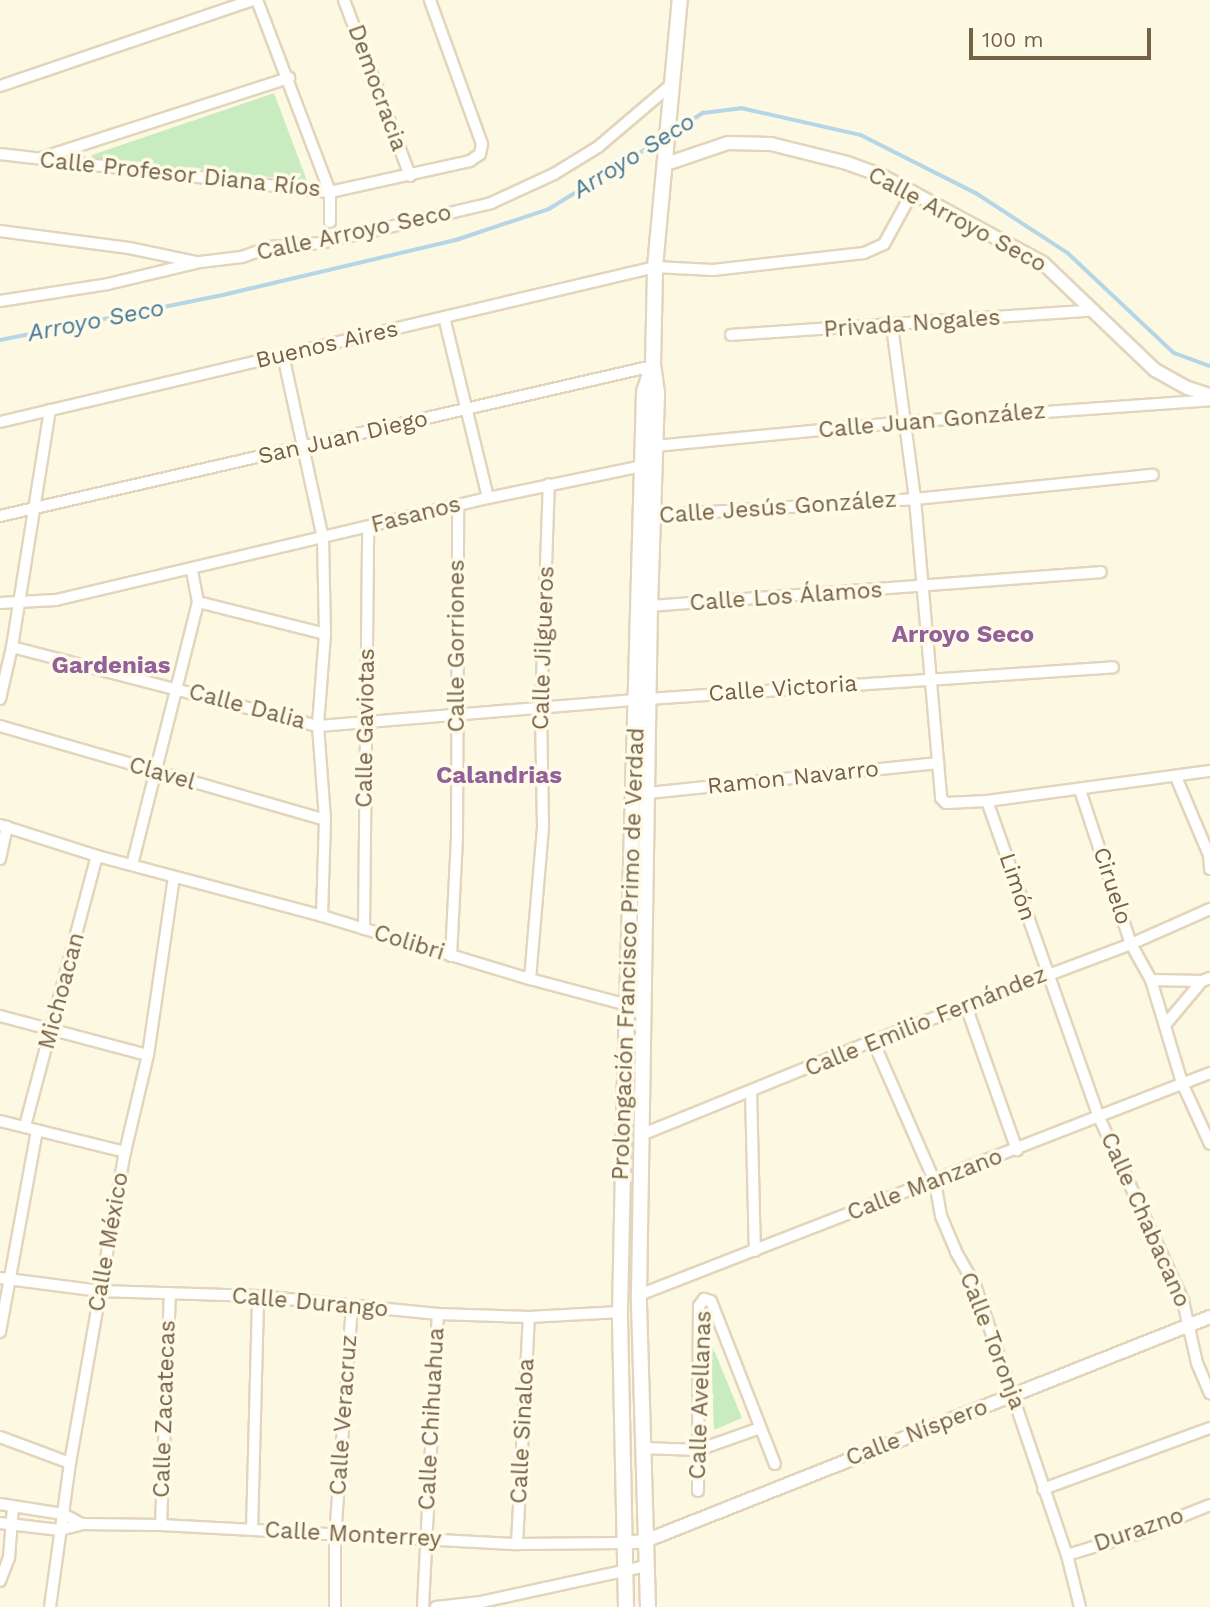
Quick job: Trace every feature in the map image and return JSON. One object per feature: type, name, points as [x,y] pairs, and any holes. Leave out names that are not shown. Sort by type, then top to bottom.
[{"type":"main road","points":[[674,83],[680,0]]},
{"type":"main road","name":"Prolongación Francisco Primo de Verdad","points":[[648,1607],[639,1296],[648,793],[643,699],[647,516],[655,446],[657,393],[653,366],[654,267],[674,83]]},
{"type":"main road","name":"Prolongación Francisco Primo de Verdad","points":[[626,1607],[620,1312],[627,1005],[650,606],[647,516],[642,466],[644,393],[653,366]]},
{"type":"street","points":[[0,86],[254,0],[289,78],[330,192],[330,222]]},
{"type":"street","name":"Democracia","points":[[344,0],[410,176]]},
{"type":"street","name":"Calle Profesor Diana Ríos","points":[[0,155],[330,192],[410,176],[470,160],[480,154],[482,144],[430,0]]},
{"type":"street","points":[[37,159],[289,78]]},
{"type":"street","name":"Calle Arroyo Seco","points":[[0,301],[108,284],[200,262],[242,257],[269,247],[321,243],[491,204],[554,174],[598,147],[674,83]]},
{"type":"street","name":"Calle Arroyo Seco","points":[[666,159],[728,143],[771,144],[847,163],[913,191],[1035,258],[1058,275],[1155,370],[1188,388],[1210,395]]},
{"type":"street","name":"Buenos Aires","points":[[0,422],[654,267],[713,270],[875,250],[890,237],[913,191]]},
{"type":"street","points":[[0,231],[129,248],[200,262]]},
{"type":"street","name":"Privada Nogales","points":[[731,335],[1094,310]]},
{"type":"street","points":[[444,317],[469,409],[488,498]]},
{"type":"street","points":[[892,326],[915,499],[941,798],[946,803],[986,801],[1210,771]]},
{"type":"street","points":[[283,355],[323,538],[325,634],[318,726],[325,820],[323,916]]},
{"type":"street","name":"San Juan Diego","points":[[0,516],[653,366]]},
{"type":"street","name":"Calle Juan González","points":[[655,446],[906,422],[1210,400]]},
{"type":"street","points":[[0,699],[12,647],[50,410]]},
{"type":"street","name":"Fasanos","points":[[0,603],[56,600],[549,484],[642,466]]},
{"type":"street","name":"Calle Jesús González","points":[[647,516],[915,499],[1153,475]]},
{"type":"street","name":"Calle Jilgueros","points":[[530,979],[543,826],[541,709],[549,484]]},
{"type":"street","name":"Calle Gorriones","points":[[451,956],[457,839],[458,505]]},
{"type":"street","name":"Calle Gaviotas","points":[[364,929],[368,528]]},
{"type":"street","points":[[132,865],[198,602],[192,570]]},
{"type":"street","name":"Calle Los Álamos","points":[[650,606],[1101,572]]},
{"type":"street","points":[[198,602],[325,634]]},
{"type":"street","name":"Calle Dalia","points":[[12,647],[318,726],[456,714]]},
{"type":"street","name":"Calle Victoria","points":[[456,714],[1113,667]]},
{"type":"street","name":"Clavel","points":[[0,726],[325,820]]},
{"type":"street","name":"Ramon Navarro","points":[[648,793],[938,763]]},
{"type":"street","points":[[1176,777],[1198,825],[1210,869]]},
{"type":"street","name":"Ciruelo","points":[[1080,790],[1131,944],[1151,980],[1182,1083],[1210,1144]]},
{"type":"street","name":"Limón","points":[[986,801],[1098,1115]]},
{"type":"street","points":[[0,859],[4,826]]},
{"type":"street","name":"Colibri","points":[[4,826],[97,856],[323,916],[530,979],[643,1009]]},
{"type":"street","name":"Michoacan","points":[[25,1126],[97,856]]},
{"type":"street","name":"Calle México","points":[[50,1607],[70,1463],[125,1152],[148,1055],[174,877]]},
{"type":"street","name":"Calle Emilio Fernández","points":[[641,1135],[873,1041],[1131,944],[1210,909]]},
{"type":"street","points":[[1151,980],[1206,979]]},
{"type":"street","points":[[1165,1025],[1206,979]]},
{"type":"street","points":[[966,1006],[1017,1150]]},
{"type":"street","points":[[0,1016],[51,1032],[148,1055]]},
{"type":"street","name":"Calle Toronja","points":[[873,1041],[935,1181],[941,1216],[956,1252],[975,1285],[1067,1555],[1080,1607]]},
{"type":"street","name":"Calle Manzano","points":[[639,1296],[1210,1073]]},
{"type":"street","points":[[751,1091],[755,1251]]},
{"type":"street","name":"Calle Chabacano","points":[[1098,1115],[1174,1277],[1190,1325],[1197,1363],[1210,1393]]},
{"type":"street","points":[[0,1121],[125,1152]]},
{"type":"street","points":[[0,1332],[37,1130]]},
{"type":"street","name":"Calle Durango","points":[[0,1278],[100,1291],[258,1296],[438,1314],[529,1317],[620,1312]]},
{"type":"street","name":"Calle Zacatecas","points":[[161,1525],[170,1293]]},
{"type":"street","points":[[252,1530],[258,1296]]},
{"type":"street","name":"Calle Avellanas","points":[[698,1491],[699,1306],[704,1299],[711,1301],[760,1428]]},
{"type":"street","name":"Calle Veracruz","points":[[335,1607],[335,1537],[352,1307]]},
{"type":"street","name":"Calle Chihuahua","points":[[423,1607],[438,1314]]},
{"type":"street","name":"Calle Sinaloa","points":[[517,1544],[529,1317]]},
{"type":"street","name":"Calle Níspero","points":[[623,1543],[645,1541],[1210,1317]]},
{"type":"street","points":[[643,1448],[698,1450],[760,1428],[775,1464]]},
{"type":"street","points":[[1043,1489],[1210,1428]]},
{"type":"street","points":[[0,1437],[70,1463]]},
{"type":"street","name":"Calle Monterrey","points":[[0,1504],[63,1514],[82,1524]]},
{"type":"street","name":"Durazno","points":[[1067,1555],[1140,1533],[1210,1505]]},
{"type":"street","points":[[0,1580],[6,1570],[13,1507]]},
{"type":"street","points":[[0,1523],[60,1531]]},
{"type":"street","name":"Calle Monterrey","points":[[60,1531],[82,1524],[161,1525],[335,1537],[425,1537],[517,1544],[623,1543]]},
{"type":"street","points":[[436,1607],[481,1602],[646,1566]]},
{"type":"green space","points":[[274,93],[307,181],[91,159],[92,155]]},
{"type":"green space","points":[[711,1343],[742,1418],[714,1430]]},
{"type":"waterway","name":"Arroyo Seco","points":[[672,133],[703,113],[741,108],[861,135],[976,193],[1068,253],[1174,353],[1210,366]]},
{"type":"waterway","name":"Arroyo Seco","points":[[0,340],[223,295],[459,239],[549,209],[662,139]]},
{"type":"district","name":"Arroyo Seco","points":[[963,635]]},
{"type":"district","name":"Gardenias","points":[[111,666]]},
{"type":"district","name":"Calandrias","points":[[499,776]]}]
